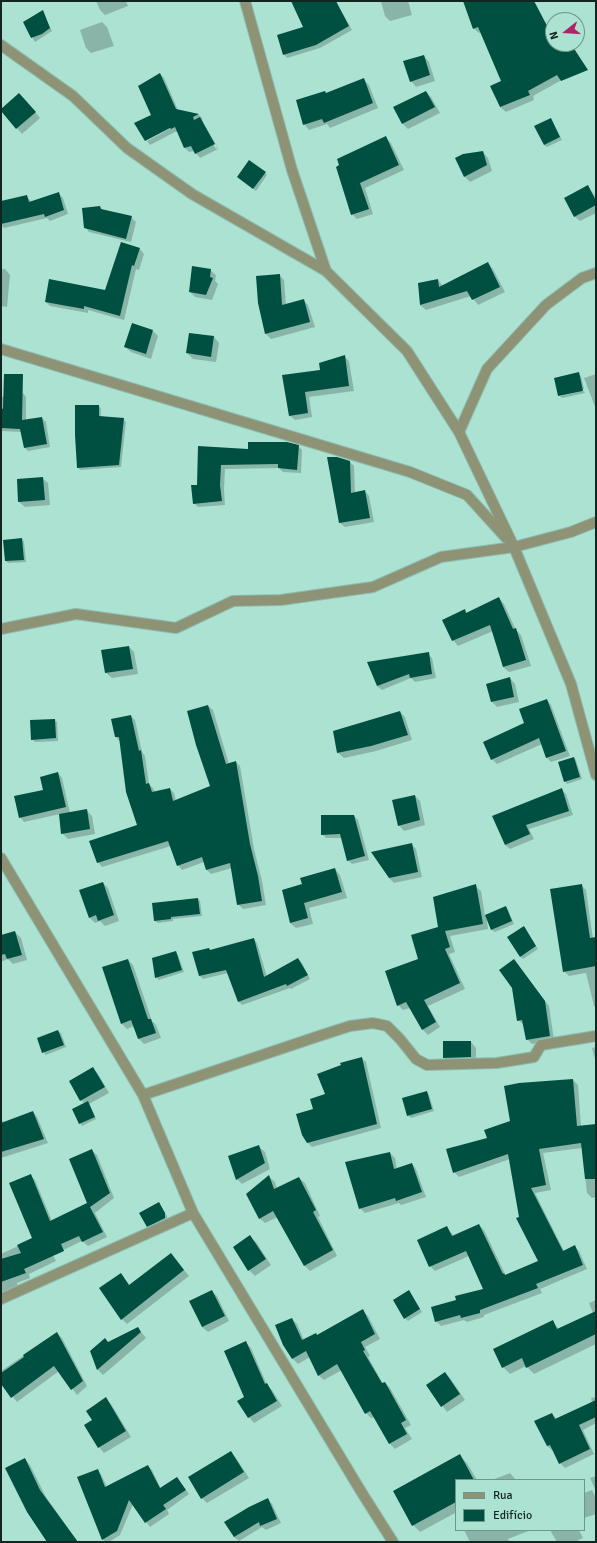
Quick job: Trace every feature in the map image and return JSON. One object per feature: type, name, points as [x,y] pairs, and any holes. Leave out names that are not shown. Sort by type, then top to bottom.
[{"type":"street","points":[[245,1],[292,170],[326,271]]},
{"type":"street","points":[[1,45],[73,96],[127,148],[192,194],[326,271],[407,351],[459,432],[514,547],[571,684],[596,775]]},
{"type":"street","points":[[459,432],[487,369],[546,305],[582,278],[596,273]]},
{"type":"street","points":[[1,349],[410,472],[467,495],[514,547]]},
{"type":"street","points":[[1,629],[76,614],[176,628],[233,601],[281,600],[373,587],[441,557],[514,547],[572,532],[596,522]]},
{"type":"street","points":[[2,863],[143,1095],[193,1213],[393,1542]]},
{"type":"street","points":[[143,1095],[350,1026],[373,1023],[387,1026],[416,1059],[427,1065],[497,1062],[534,1057],[541,1045],[596,1036]]},
{"type":"street","points":[[1,1299],[193,1213]]},
{"type":"building","points":[[291,1],[336,1],[349,26],[316,45],[283,55],[277,35],[303,27]]},
{"type":"building","points":[[463,1],[534,1],[545,22],[545,52],[576,52],[588,70],[561,81],[557,75],[528,91],[530,95],[500,107],[490,86],[501,81],[478,27],[473,29]]},
{"type":"building","points":[[43,10],[50,28],[42,34],[31,38],[23,22]]},
{"type":"building","points":[[424,55],[430,75],[410,82],[403,61]]},
{"type":"building","points":[[160,73],[176,109],[199,114],[193,117],[194,120],[200,117],[215,144],[195,154],[191,146],[184,148],[175,127],[170,128],[145,141],[134,123],[151,115],[138,86]]},
{"type":"building","points":[[364,78],[373,103],[324,123],[322,119],[303,125],[296,100],[325,91],[326,93]]},
{"type":"building","points":[[426,91],[435,107],[402,124],[393,107]]},
{"type":"building","points":[[19,93],[36,112],[16,129],[1,109]]},
{"type":"building","points":[[551,118],[560,137],[544,145],[534,126]]},
{"type":"building","points":[[386,136],[399,165],[360,183],[369,209],[351,215],[336,167],[339,165],[337,159]]},
{"type":"building","points":[[483,151],[487,165],[464,177],[455,158],[463,154]]},
{"type":"building","points":[[249,160],[266,172],[253,189],[237,177]]},
{"type":"building","points":[[588,185],[596,201],[596,205],[574,217],[564,198]]},
{"type":"building","points":[[59,192],[64,210],[45,217],[44,214],[1,224],[1,201],[27,195],[29,202]]},
{"type":"building","points":[[100,206],[101,209],[132,216],[126,239],[84,228],[82,208]]},
{"type":"building","points":[[121,242],[140,248],[134,266],[132,265],[120,316],[84,306],[84,309],[45,302],[49,279],[105,290]]},
{"type":"building","points":[[488,262],[500,287],[472,300],[467,291],[420,305],[418,283],[438,279],[439,287]]},
{"type":"building","points":[[192,266],[211,269],[210,277],[213,278],[206,295],[189,292]]},
{"type":"building","points":[[280,274],[282,305],[304,299],[310,322],[265,334],[258,303],[256,276]]},
{"type":"building","points":[[132,323],[153,330],[146,354],[124,347]]},
{"type":"building","points":[[189,333],[214,336],[211,357],[186,353]]},
{"type":"building","points":[[345,355],[349,386],[305,392],[308,413],[289,416],[282,375],[320,370],[319,363]]},
{"type":"building","points":[[579,372],[583,391],[558,396],[554,378]]},
{"type":"building","points":[[4,374],[23,374],[22,420],[42,417],[47,444],[24,448],[20,429],[1,428]]},
{"type":"building","points":[[75,405],[99,405],[99,416],[124,418],[119,465],[77,468]]},
{"type":"building","points":[[248,442],[287,442],[299,445],[297,470],[278,468],[278,464],[221,465],[220,485],[222,501],[193,504],[191,485],[197,485],[198,446],[248,449]]},
{"type":"building","points":[[327,457],[337,457],[350,461],[351,493],[365,490],[370,518],[339,523]]},
{"type":"building","points":[[43,477],[45,500],[18,502],[17,479]]},
{"type":"building","points":[[22,538],[24,560],[5,561],[3,540]]},
{"type":"building","points":[[499,597],[513,629],[516,628],[526,660],[503,667],[490,625],[452,641],[442,620],[465,609],[466,613]]},
{"type":"building","points":[[129,646],[133,669],[105,673],[101,650]]},
{"type":"building","points":[[429,652],[432,674],[410,678],[409,674],[377,686],[367,662]]},
{"type":"building","points":[[510,677],[514,697],[491,702],[486,684]]},
{"type":"building","points":[[547,699],[566,751],[546,758],[539,738],[491,760],[483,742],[524,723],[519,709]]},
{"type":"building","points":[[208,705],[226,764],[236,761],[250,844],[258,876],[262,901],[237,905],[230,863],[206,870],[202,857],[177,866],[168,841],[97,863],[89,841],[137,825],[126,792],[119,737],[115,737],[111,719],[131,715],[139,751],[141,750],[146,784],[149,783],[152,792],[170,788],[173,801],[210,786],[196,745],[187,711]]},
{"type":"building","points":[[400,711],[408,735],[371,746],[337,753],[333,731]]},
{"type":"building","points":[[55,719],[56,738],[31,740],[30,720]]},
{"type":"building","points":[[574,757],[580,777],[564,782],[558,762]]},
{"type":"building","points":[[58,772],[66,807],[19,818],[14,796],[43,790],[40,777]]},
{"type":"building","points":[[562,788],[569,811],[526,825],[530,834],[505,845],[492,816]]},
{"type":"building","points":[[415,795],[420,820],[398,826],[392,800]]},
{"type":"building","points":[[87,809],[90,829],[61,834],[59,814]]},
{"type":"building","points":[[321,815],[354,815],[365,856],[347,861],[340,834],[321,835]]},
{"type":"building","points":[[412,843],[418,872],[389,878],[371,852]]},
{"type":"building","points":[[335,868],[342,892],[304,903],[308,918],[290,923],[282,890],[302,884],[300,878]]},
{"type":"building","points":[[103,882],[114,915],[98,921],[96,915],[89,918],[79,890]]},
{"type":"building","points":[[476,884],[483,924],[445,931],[450,947],[445,949],[460,983],[424,1000],[436,1022],[422,1030],[406,1002],[397,1006],[385,971],[418,959],[411,935],[438,927],[433,897]]},
{"type":"building","points":[[582,884],[590,938],[596,937],[596,966],[563,972],[550,889]]},
{"type":"building","points":[[198,898],[200,914],[171,917],[171,919],[154,921],[152,903]]},
{"type":"building","points":[[506,906],[512,921],[491,930],[485,915]]},
{"type":"building","points":[[524,926],[536,946],[520,957],[507,937]]},
{"type":"building","points":[[15,931],[22,955],[7,959],[5,954],[1,955],[1,935]]},
{"type":"building","points":[[254,938],[264,977],[298,958],[308,975],[287,986],[286,984],[238,1002],[226,970],[199,976],[192,952],[209,948],[210,950]]},
{"type":"building","points":[[176,951],[182,970],[155,978],[152,958]]},
{"type":"building","points":[[128,959],[148,1019],[151,1019],[156,1033],[138,1039],[131,1020],[121,1024],[102,967]]},
{"type":"building","points":[[514,959],[545,1001],[550,1036],[526,1040],[522,1020],[517,1021],[512,988],[499,970]]},
{"type":"building","points":[[58,1030],[64,1045],[42,1053],[37,1038]]},
{"type":"building","points":[[443,1041],[471,1041],[471,1057],[443,1058]]},
{"type":"building","points":[[362,1057],[377,1124],[307,1143],[302,1135],[296,1114],[313,1109],[310,1099],[325,1094],[317,1074],[341,1065],[340,1063]]},
{"type":"building","points":[[93,1067],[105,1087],[80,1101],[69,1081]]},
{"type":"building","points":[[573,1079],[577,1126],[596,1124],[596,1179],[585,1179],[581,1143],[539,1149],[546,1185],[531,1188],[563,1251],[575,1245],[583,1265],[536,1284],[538,1288],[480,1310],[480,1313],[461,1318],[460,1315],[435,1322],[431,1307],[456,1300],[455,1296],[483,1289],[466,1251],[429,1267],[417,1240],[447,1226],[452,1236],[479,1224],[503,1274],[504,1273],[505,1275],[538,1261],[516,1218],[519,1217],[508,1154],[453,1173],[446,1149],[487,1138],[484,1130],[510,1121],[504,1086],[519,1083]]},
{"type":"building","points":[[427,1091],[432,1109],[407,1116],[402,1098]]},
{"type":"building","points":[[88,1101],[95,1117],[79,1124],[72,1109]]},
{"type":"building","points":[[33,1111],[44,1139],[1,1152],[1,1123]]},
{"type":"building","points":[[259,1145],[265,1163],[236,1180],[228,1156]]},
{"type":"building","points":[[92,1149],[110,1193],[90,1207],[103,1232],[82,1242],[79,1236],[61,1244],[64,1251],[24,1269],[26,1273],[1,1282],[1,1259],[21,1253],[17,1245],[32,1238],[9,1183],[31,1174],[50,1221],[87,1203],[69,1159]]},
{"type":"building","points":[[390,1152],[394,1169],[412,1163],[422,1192],[396,1201],[395,1198],[359,1209],[345,1162]]},
{"type":"building","points":[[269,1175],[274,1189],[299,1177],[316,1210],[313,1212],[333,1250],[304,1266],[273,1211],[259,1219],[246,1194]]},
{"type":"building","points":[[159,1202],[165,1213],[165,1218],[147,1227],[139,1213]]},
{"type":"building","points":[[250,1235],[266,1259],[248,1271],[233,1247]]},
{"type":"building","points":[[171,1253],[184,1270],[121,1320],[99,1288],[121,1273],[129,1285]]},
{"type":"building","points":[[212,1290],[225,1316],[202,1327],[189,1301]]},
{"type":"building","points":[[409,1290],[420,1309],[404,1319],[393,1300]]},
{"type":"building","points":[[363,1309],[375,1334],[361,1342],[365,1350],[363,1351],[382,1383],[385,1382],[406,1420],[401,1423],[407,1434],[389,1444],[370,1411],[365,1414],[337,1364],[318,1376],[306,1351],[292,1359],[283,1345],[275,1325],[292,1318],[302,1340],[316,1333],[317,1335]]},
{"type":"building","points":[[596,1311],[596,1334],[526,1368],[522,1358],[502,1368],[493,1349],[553,1320],[557,1329]]},
{"type":"building","points":[[138,1327],[141,1332],[97,1370],[90,1351],[105,1338],[108,1342]]},
{"type":"building","points":[[57,1332],[83,1381],[71,1390],[54,1366],[11,1398],[1,1384],[1,1373],[24,1357],[23,1355]]},
{"type":"building","points":[[246,1341],[265,1384],[267,1383],[277,1401],[248,1418],[237,1401],[244,1397],[224,1351]]},
{"type":"building","points":[[445,1372],[460,1394],[441,1407],[426,1385]]},
{"type":"building","points":[[106,1397],[126,1431],[98,1448],[84,1425],[92,1420],[86,1411]]},
{"type":"building","points":[[596,1400],[596,1417],[579,1425],[590,1449],[559,1464],[550,1445],[547,1446],[534,1421],[552,1413],[555,1419]]},
{"type":"building","points":[[231,1451],[244,1472],[201,1499],[188,1477]]},
{"type":"building","points":[[460,1454],[473,1479],[455,1479],[455,1503],[412,1526],[393,1491]]},
{"type":"building","points":[[25,1458],[40,1490],[78,1542],[47,1542],[27,1512],[5,1468]]},
{"type":"building","points":[[148,1465],[160,1488],[177,1477],[186,1490],[163,1505],[166,1509],[145,1523],[129,1500],[117,1531],[102,1540],[77,1477],[98,1469],[105,1487]]},
{"type":"building","points":[[268,1498],[277,1519],[260,1526],[259,1522],[234,1537],[224,1522]]}]
